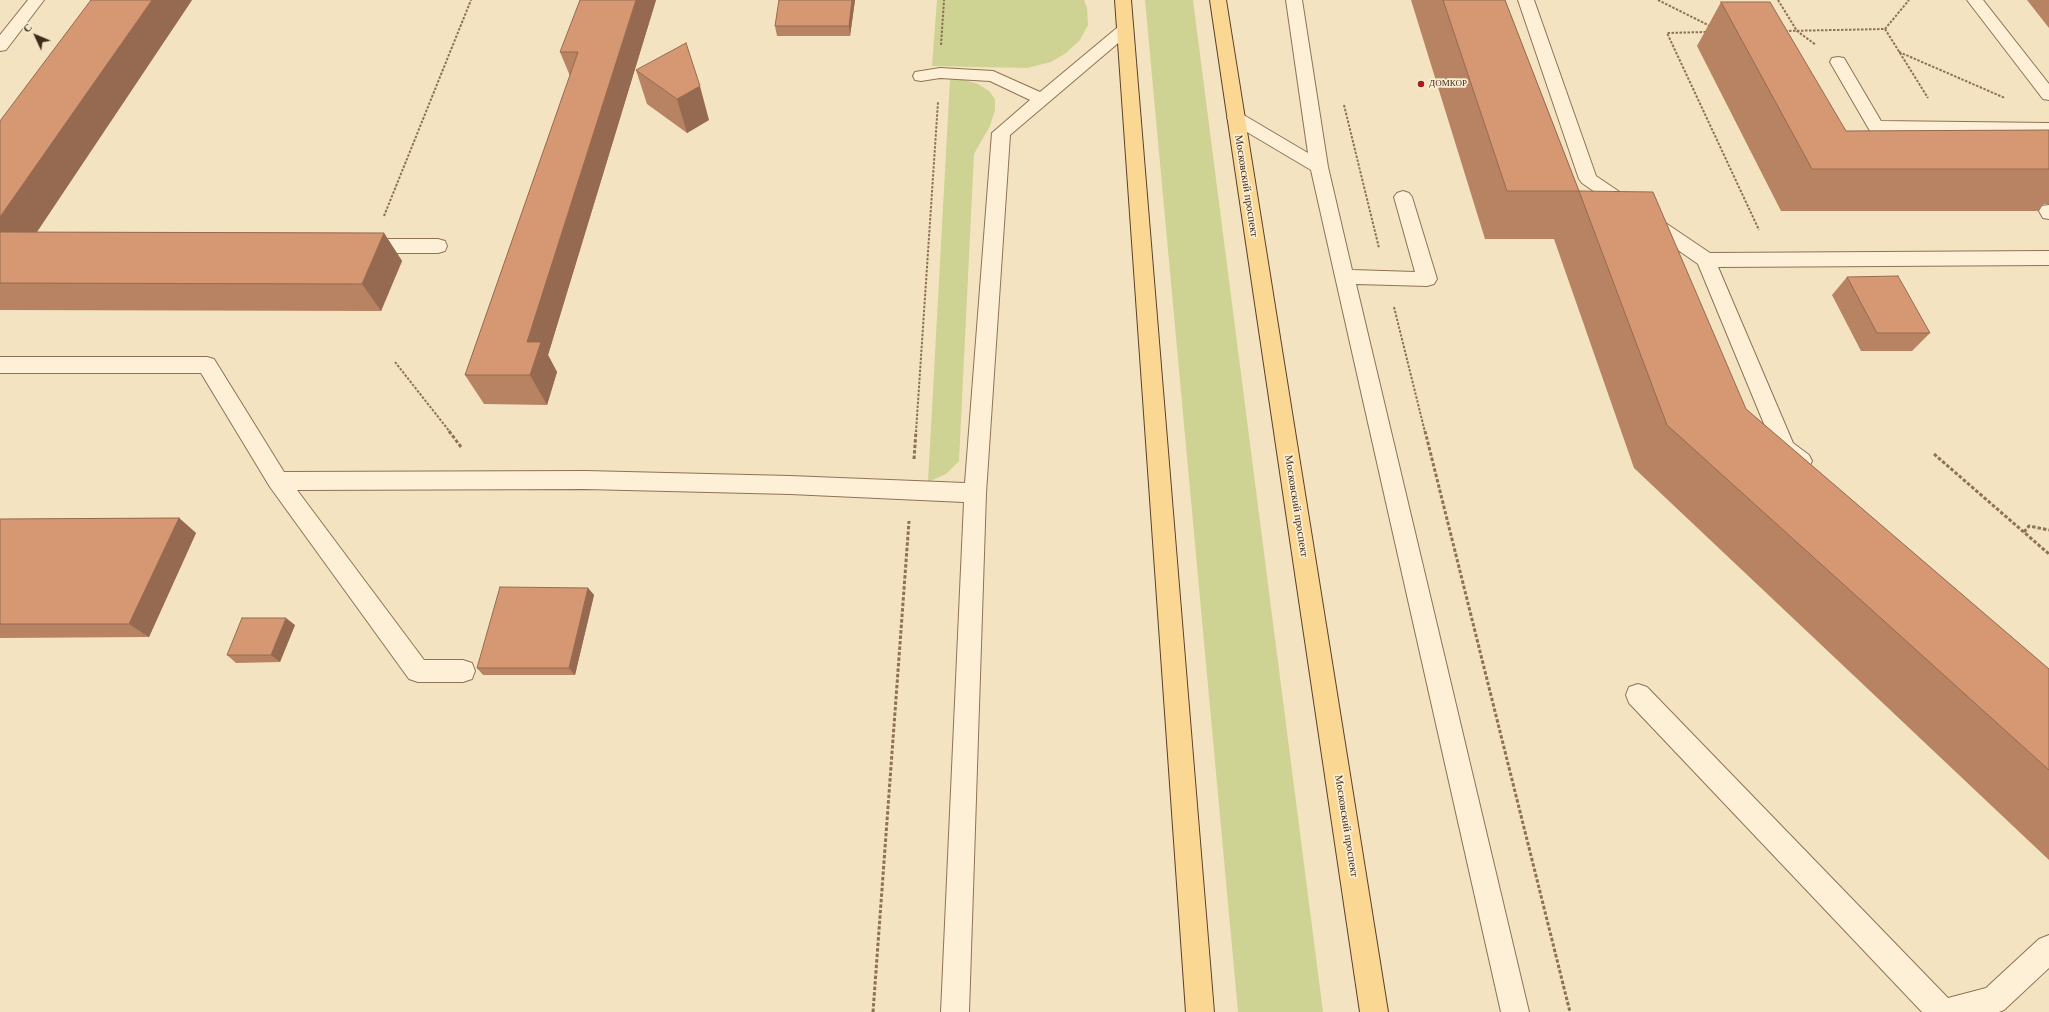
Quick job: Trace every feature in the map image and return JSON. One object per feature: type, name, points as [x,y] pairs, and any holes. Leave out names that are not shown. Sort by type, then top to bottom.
[{"type":"main road","points":[[1123,0],[1124,30],[1200,1012]]},
{"type":"main road","name":"Московский проспект","points":[[1218,0],[1374,1012]]},
{"type":"street","points":[[0,46],[36,0]]},
{"type":"street","points":[[1294,0],[1319,167],[1515,1012]]},
{"type":"street","points":[[1526,0],[1588,179],[1706,260],[1785,448],[1816,474]]},
{"type":"street","points":[[1976,0],[2049,95]]},
{"type":"street","points":[[955,1012],[975,493],[1001,133],[1124,30]]},
{"type":"street","points":[[1838,62],[1876,127],[2049,129]]},
{"type":"street","points":[[921,76],[940,73],[993,76],[1041,99]]},
{"type":"street","points":[[1236,118],[1319,167]]},
{"type":"street","points":[[1991,129],[2004,148]]},
{"type":"street","points":[[1344,276],[1427,280],[1403,197]]},
{"type":"street","points":[[348,246],[438,246]]},
{"type":"street","points":[[1706,260],[2049,258]]},
{"type":"street","points":[[0,365],[207,366],[278,481],[418,671],[463,671]]},
{"type":"street","points":[[278,481],[593,480],[790,485],[975,493]]},
{"type":"street","points":[[1638,695],[1942,1012]]},
{"type":"street","points":[[1947,1012],[1994,1000],[2049,949]]},
{"type":"path","points":[[371,246],[471,0]]},
{"type":"path","points":[[1658,0],[1716,29]]},
{"type":"path","points":[[1778,0],[1797,31],[1838,62]]},
{"type":"path","points":[[1782,31],[1885,29],[1909,0]]},
{"type":"path","points":[[1885,29],[1947,128]]},
{"type":"path","points":[[1707,32],[1667,33],[1772,259]]},
{"type":"path","points":[[1899,52],[2006,99]]},
{"type":"path","points":[[1342,100],[1570,1012]]},
{"type":"path","points":[[395,362],[486,480]]},
{"type":"path","points":[[1934,454],[2049,554]]},
{"type":"path","points":[[2024,532],[2029,526],[2049,530]]},
{"type":"green space","points":[[937,0],[1084,0],[1087,8],[1088,25],[1080,40],[1066,53],[1051,62],[1027,68],[932,66]]},
{"type":"green space","points":[[1145,0],[1193,0],[1323,1012],[1238,1012]]},
{"type":"green space","points":[[950,79],[965,80],[978,84],[989,91],[995,99],[995,110],[990,126],[974,154],[959,461],[946,474],[928,482]]},
{"type":"building","points":[[91,0],[152,0],[0,217],[0,121]]},
{"type":"building","points":[[580,0],[636,0],[527,342],[541,342],[530,375],[465,375],[578,52],[560,52]]},
{"type":"building","points":[[779,0],[852,0],[849,26],[775,26]]},
{"type":"building","points":[[1443,0],[1505,0],[1579,191],[1507,191]]},
{"type":"building","points":[[1721,2],[1770,2],[1846,131],[2049,130],[2049,169],[1812,169]]},
{"type":"building","points":[[686,43],[700,86],[677,99],[636,70]]},
{"type":"building","points":[[1579,191],[1653,192],[1746,409],[2049,669],[2049,770],[1667,425]]},
{"type":"building","points":[[0,232],[384,233],[362,284],[0,283]]},
{"type":"building","points":[[1898,276],[1930,333],[1877,333],[1847,277]]},
{"type":"building","points":[[179,518],[129,624],[0,624],[0,519]]},
{"type":"building","points":[[500,587],[588,588],[569,668],[477,668]]},
{"type":"building","points":[[242,618],[286,618],[271,655],[227,655]]},
{"type":"place","name":"ДОМКОР","points":[[1421,84]]}]
